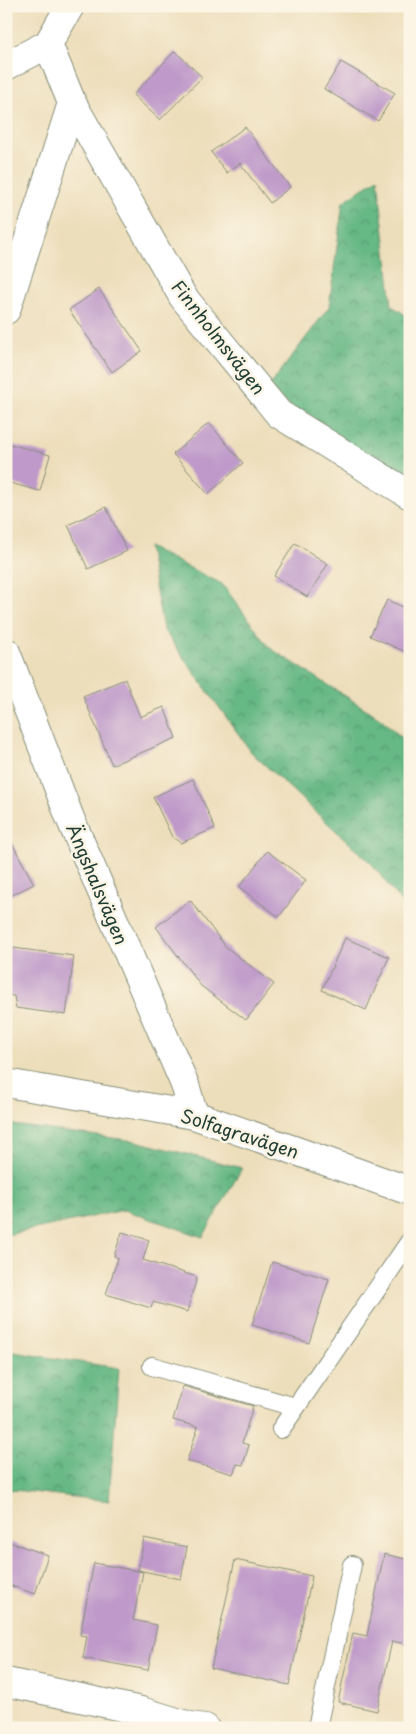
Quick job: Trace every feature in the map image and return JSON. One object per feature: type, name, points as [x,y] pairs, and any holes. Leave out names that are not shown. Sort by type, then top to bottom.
[{"type":"street","points":[[6,66],[48,44],[70,6]]},
{"type":"street","name":"Finnholmsvägen","points":[[48,44],[72,102],[183,297],[280,414],[410,495]]},
{"type":"street","points":[[6,310],[72,102]]},
{"type":"street","name":"Ängshalsvägen","points":[[6,652],[70,818],[185,1085],[194,1115]]},
{"type":"street","name":"Solfagravägen","points":[[6,1083],[194,1115],[410,1191]]},
{"type":"street","points":[[6,1682],[141,1711],[195,1727]]},
{"type":"lane","points":[[281,1429],[410,1241]]},
{"type":"lane","points":[[152,1366],[295,1407]]},
{"type":"lane","points":[[317,1728],[352,1565]]},
{"type":"green space","points":[[378,178],[392,306],[410,318],[410,485],[332,441],[268,388],[329,307],[343,202]]},
{"type":"green space","points":[[148,547],[222,584],[270,648],[380,718],[410,745],[410,914],[372,864],[252,753],[163,629]]},
{"type":"green space","points":[[6,1124],[135,1141],[242,1168],[203,1237],[124,1210],[6,1235]]},
{"type":"green space","points":[[6,1351],[119,1368],[109,1501],[6,1489]]},
{"type":"building","points":[[175,51],[202,77],[160,120],[133,95]]},
{"type":"building","points":[[341,62],[395,93],[378,121],[324,89]]},
{"type":"building","points":[[245,127],[290,187],[270,203],[240,163],[227,173],[211,152]]},
{"type":"building","points":[[99,289],[142,351],[112,372],[69,310]]},
{"type":"building","points":[[209,423],[243,463],[208,494],[173,454]]},
{"type":"building","points":[[6,443],[50,455],[40,491],[6,482]]},
{"type":"building","points":[[106,507],[127,551],[88,569],[68,525]]},
{"type":"building","points":[[295,543],[328,564],[307,597],[274,576]]},
{"type":"building","points":[[387,600],[410,610],[410,654],[370,636]]},
{"type":"building","points":[[125,679],[140,717],[164,707],[176,738],[112,765],[83,696]]},
{"type":"building","points":[[193,779],[215,828],[181,843],[172,837],[153,797]]},
{"type":"building","points":[[6,832],[34,884],[6,898]]},
{"type":"building","points":[[267,851],[306,880],[279,917],[239,887]]},
{"type":"building","points":[[190,900],[226,947],[274,984],[246,1020],[201,986],[156,927]]},
{"type":"building","points":[[345,938],[389,957],[366,1010],[322,990]]},
{"type":"building","points":[[6,947],[74,956],[66,1015],[16,1008],[14,996],[6,995]]},
{"type":"building","points":[[122,1232],[149,1240],[143,1260],[197,1277],[187,1312],[153,1302],[151,1308],[106,1294],[118,1258],[114,1256]]},
{"type":"building","points":[[272,1262],[329,1279],[309,1343],[252,1325]]},
{"type":"building","points":[[183,1386],[253,1406],[242,1443],[249,1445],[243,1465],[237,1464],[233,1474],[187,1461],[198,1427],[173,1420]]},
{"type":"building","points":[[144,1538],[187,1547],[181,1579],[138,1570]]},
{"type":"building","points":[[6,1541],[48,1555],[35,1594],[6,1584]]},
{"type":"building","points":[[384,1554],[410,1560],[410,1645],[392,1641],[377,1711],[338,1702],[353,1633],[367,1636]]},
{"type":"building","points":[[235,1560],[312,1576],[289,1685],[211,1668]]},
{"type":"building","points":[[94,1563],[143,1572],[133,1620],[157,1625],[148,1670],[83,1658],[87,1636],[80,1635]]}]
